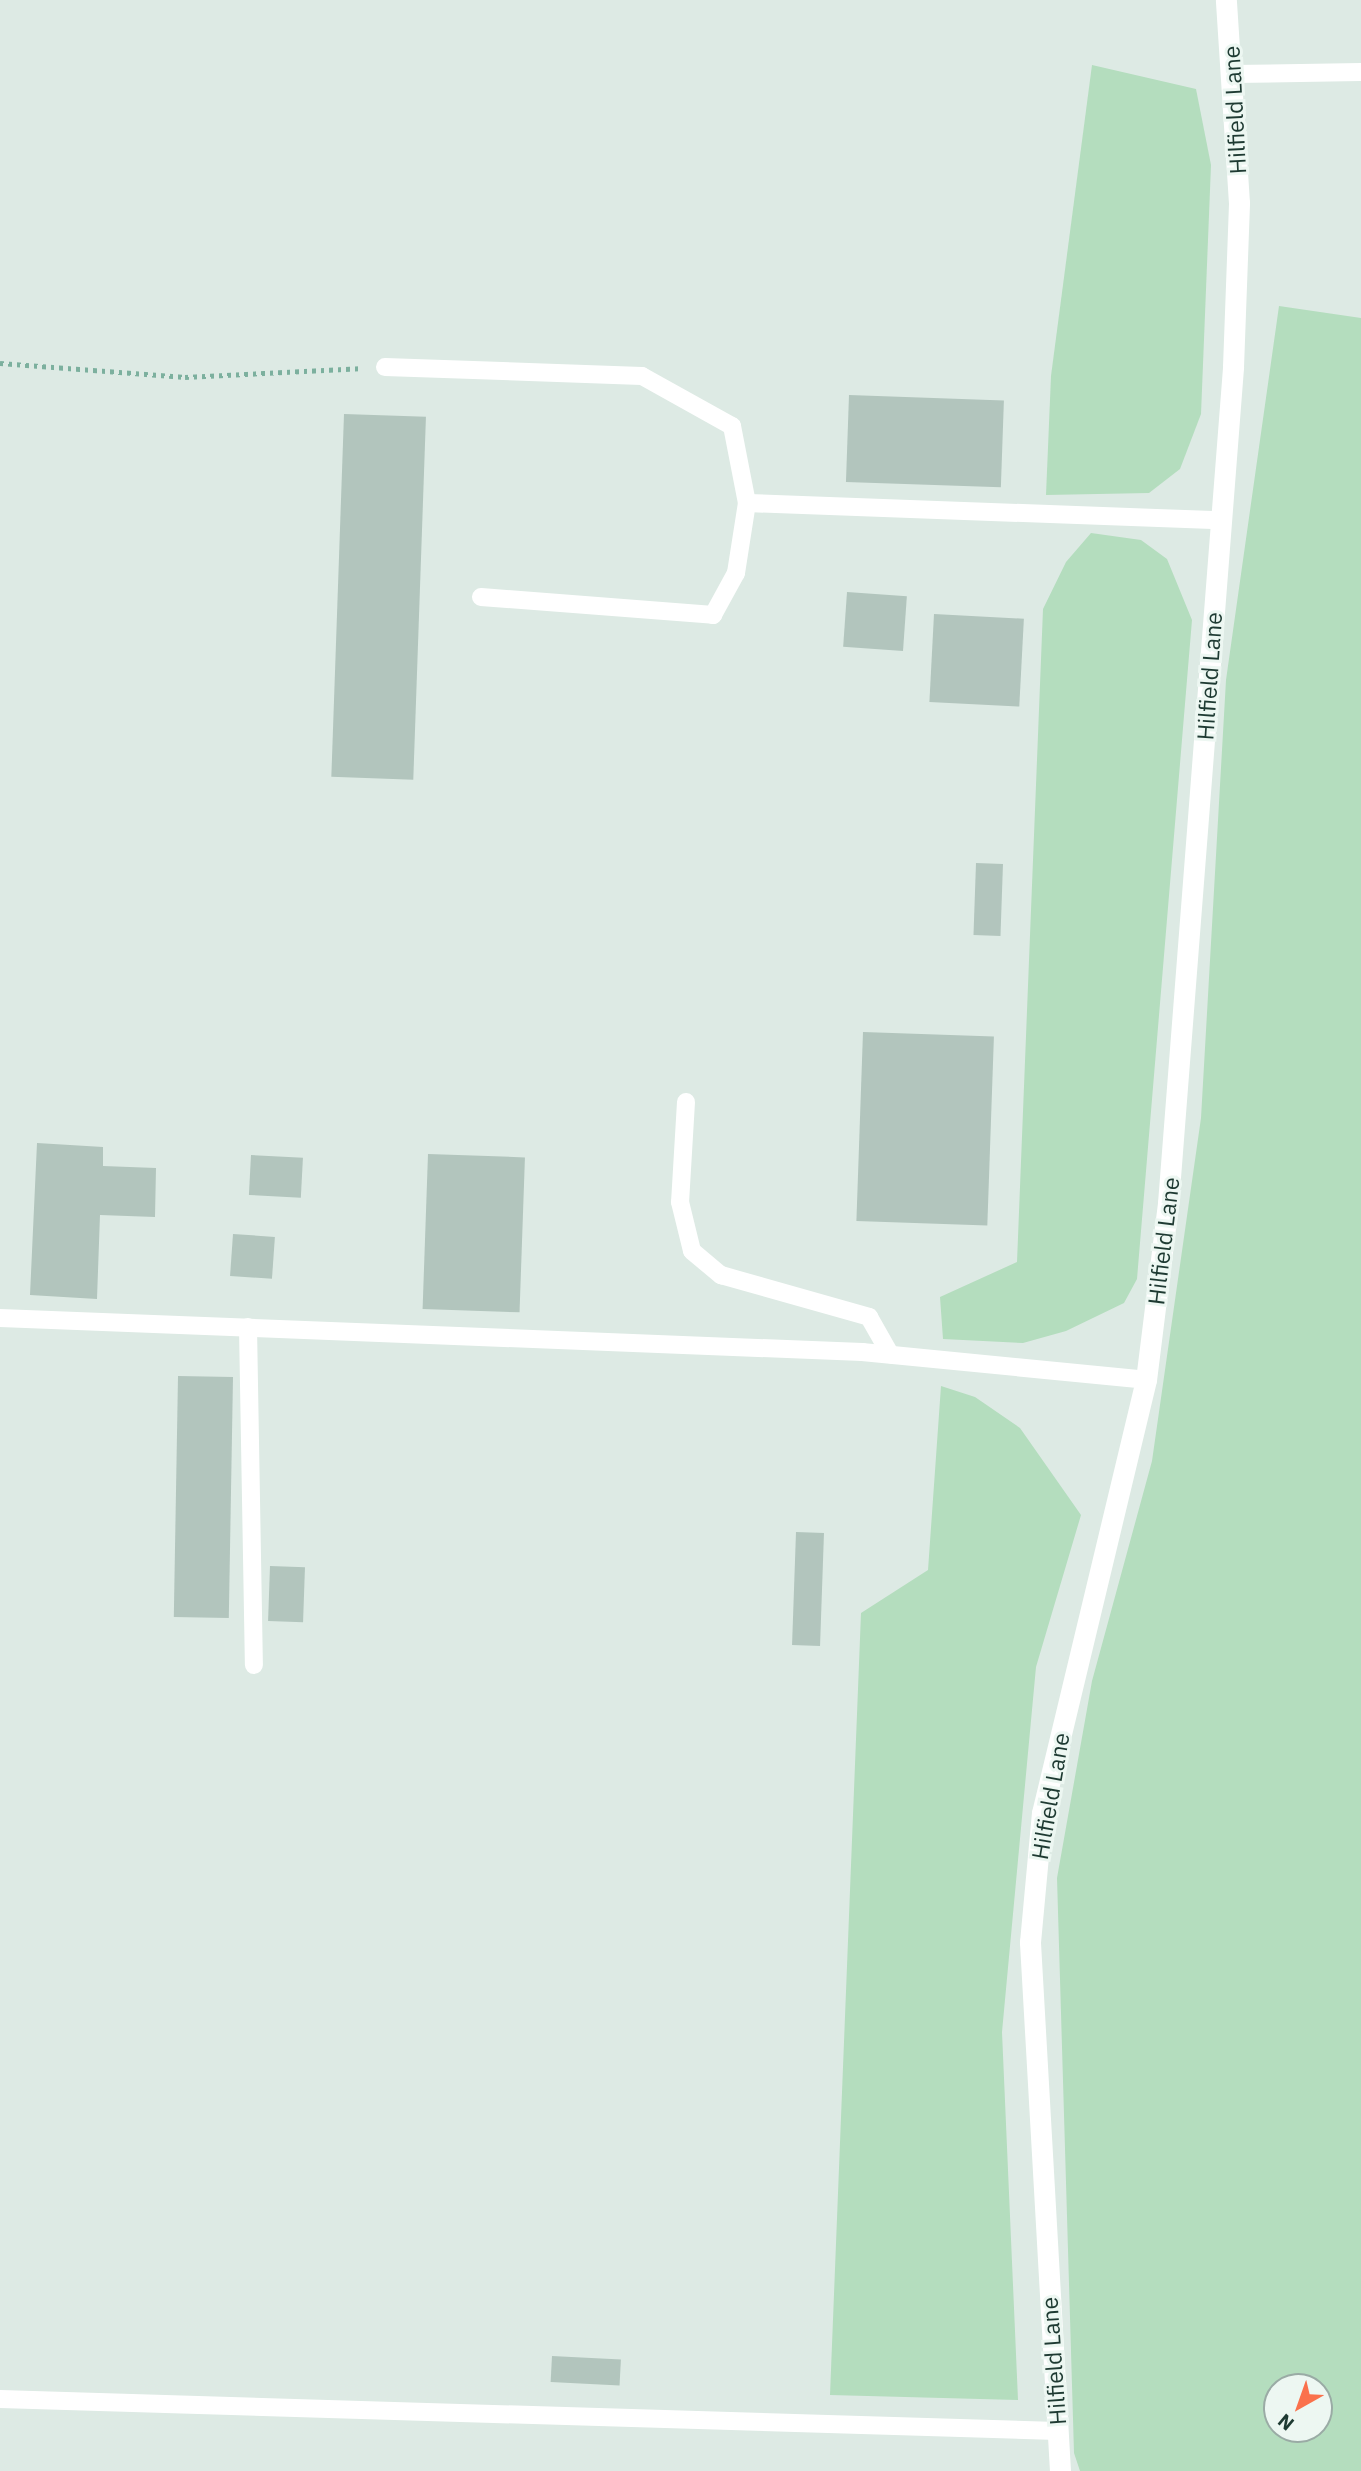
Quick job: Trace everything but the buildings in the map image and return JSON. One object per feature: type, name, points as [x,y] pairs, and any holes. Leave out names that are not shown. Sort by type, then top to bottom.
[{"type":"street","name":"Hilfield Lane","points":[[1060,2471],[1030,1942],[1042,1813],[1146,1380],[1168,1203],[1220,520],[1239,217],[1233,74],[1226,0]]},
{"type":"lane","points":[[1233,74],[1361,72]]},
{"type":"lane","points":[[385,367],[642,376],[733,426],[747,503],[736,573],[713,615],[481,597]]},
{"type":"lane","points":[[747,503],[1220,520]]},
{"type":"lane","points":[[686,1102],[680,1202],[692,1251],[721,1275],[870,1317],[890,1354]]},
{"type":"lane","points":[[0,1318],[890,1354],[1146,1380]]},
{"type":"lane","points":[[248,1327],[254,1665]]},
{"type":"lane","points":[[0,2399],[1058,2431]]},
{"type":"path","points":[[0,363],[185,377],[385,367]]},
{"type":"green space","points":[[1092,65],[1196,89],[1211,165],[1201,414],[1180,469],[1149,493],[1046,495],[1051,376]]},
{"type":"green space","points":[[1279,306],[1361,318],[1361,2471],[1080,2471],[1074,2453],[1057,1878],[1092,1681],[1152,1461],[1201,1118],[1226,680]]},
{"type":"green space","points":[[1091,533],[1141,540],[1167,559],[1192,620],[1137,1279],[1124,1303],[1066,1331],[1023,1343],[943,1339],[940,1297],[1017,1262],[1043,609],[1066,562]]},
{"type":"green space","points":[[941,1386],[975,1397],[1020,1428],[1081,1515],[1036,1667],[1002,2032],[1018,2400],[830,2395],[861,1613],[928,1570]]}]
